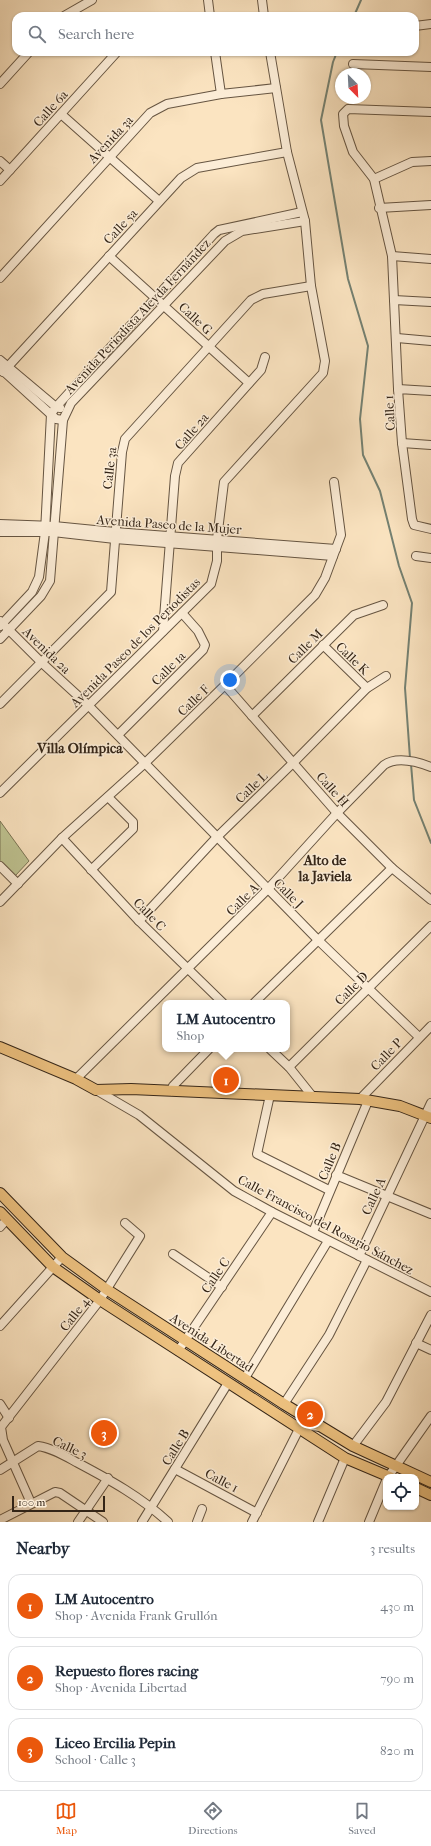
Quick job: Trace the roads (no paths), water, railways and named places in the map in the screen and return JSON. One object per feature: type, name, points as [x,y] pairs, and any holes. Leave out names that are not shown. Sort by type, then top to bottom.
[{"type":"main road","points":[[0,1047],[76,1079],[96,1090],[131,1089],[364,1100],[400,1106],[428,1117]]},
{"type":"main road","name":"Avenida Libertad","points":[[0,1193],[62,1257],[106,1289],[284,1404],[353,1446],[395,1467],[431,1482]]},
{"type":"main road","name":"Avenida Libertad","points":[[2,1217],[53,1267],[100,1300],[228,1384],[345,1458],[383,1476]]},
{"type":"main road","points":[[419,1489],[431,1495]]},
{"type":"street","points":[[71,12],[92,0]]},
{"type":"street","points":[[208,0],[210,12]]},
{"type":"street","points":[[262,0],[264,12]]},
{"type":"street","points":[[419,26],[431,24]]},
{"type":"street","points":[[0,84],[25,56]]},
{"type":"street","name":"Calle 6a","points":[[0,181],[113,56]]},
{"type":"street","points":[[216,56],[221,94]]},
{"type":"street","points":[[271,56],[287,152],[305,221],[311,286]]},
{"type":"street","points":[[353,64],[431,67]]},
{"type":"street","name":"Avenida 3a","points":[[0,278],[109,157],[150,113],[158,107],[166,104],[221,94],[276,88]]},
{"type":"street","points":[[398,389],[397,338],[392,256],[374,179],[353,152],[344,126],[343,114],[348,109],[431,112]]},
{"type":"street","points":[[61,114],[160,201]]},
{"type":"street","name":"Calle 5a","points":[[4,369],[181,178],[197,168],[287,152]]},
{"type":"street","points":[[0,161],[10,170]]},
{"type":"street","points":[[374,179],[412,162],[431,164]]},
{"type":"street","points":[[380,208],[431,205]]},
{"type":"street","name":"Avenida Periodista Aleyda Fernández","points":[[0,639],[42,596],[48,585],[53,410],[218,230],[302,212]]},
{"type":"street","name":"Avenida Periodista Aleyda Fernández","points":[[1,624],[36,585],[50,529],[64,418],[72,403],[163,304],[224,241],[234,234],[242,231],[305,221]]},
{"type":"street","name":"Calle G","points":[[109,256],[249,383]]},
{"type":"street","points":[[392,256],[431,259]]},
{"type":"street","name":"Calle 3a","points":[[0,704],[110,592],[122,452],[125,439],[251,300],[263,294],[311,286]]},
{"type":"street","name":"Avenida Paseo de los Periodistas","points":[[0,793],[211,584],[217,561],[217,543],[224,482],[323,373],[325,362],[311,286]]},
{"type":"street","points":[[394,300],[431,302]]},
{"type":"street","points":[[397,338],[431,341]]},
{"type":"street","name":"Calle 2a","points":[[163,631],[175,476],[178,463],[261,370],[265,357]]},
{"type":"street","points":[[0,360],[4,369],[53,410],[56,419],[64,418]]},
{"type":"street","name":"Calle 1","points":[[431,392],[398,389],[402,443],[414,525],[431,529]]},
{"type":"street","points":[[402,443],[431,445]]},
{"type":"street","name":"Calle F","points":[[0,902],[62,838],[145,763],[315,595],[325,578],[341,534],[334,482]]},
{"type":"street","name":"Avenida Paseo de la Mujer","points":[[0,524],[115,536],[335,553]]},
{"type":"street","name":"Avenida Paseo de la Mujer","points":[[0,532],[50,529]]},
{"type":"street","points":[[416,556],[431,558]]},
{"type":"street","name":"Calle M","points":[[252,716],[354,615],[383,605]]},
{"type":"street","name":"Calle 1a","points":[[118,735],[203,650],[205,645],[204,639],[182,614]]},
{"type":"street","name":"Avenida 2a","points":[[1,624],[88,705],[145,763]]},
{"type":"street","name":"Calle K","points":[[323,645],[367,688]]},
{"type":"street","name":"Calle L","points":[[139,921],[217,837],[367,688],[386,676]]},
{"type":"street","name":"Calle H","points":[[225,685],[338,813],[392,868],[431,900]]},
{"type":"street","name":"Calle A","points":[[76,1079],[268,889],[384,765],[391,762],[415,762],[431,767]]},
{"type":"street","name":"Calle J","points":[[145,763],[319,941],[419,1038]]},
{"type":"street","points":[[91,870],[133,829],[134,825],[133,822],[108,796]]},
{"type":"street","name":"Calle C","points":[[62,838],[139,921],[220,1000]]},
{"type":"street","points":[[0,866],[18,884]]},
{"type":"street","points":[[257,1000],[392,868]]},
{"type":"street","name":"Calle D","points":[[289,1068],[431,926]]},
{"type":"street","name":"Calle P","points":[[364,1100],[431,1026]]},
{"type":"street","points":[[171,1091],[173,1086],[206,1052]]},
{"type":"street","points":[[273,1052],[289,1068],[313,1097]]},
{"type":"street","name":"Calle Francisco del Rosario Sánchez","points":[[96,1090],[139,1115],[234,1191],[328,1241],[431,1292]]},
{"type":"street","points":[[270,1095],[257,1154],[329,1190]]},
{"type":"street","name":"Calle B","points":[[313,1232],[364,1100]]},
{"type":"street","name":"Calle A","points":[[359,1256],[386,1195],[428,1117],[431,1103]]},
{"type":"street","points":[[336,1174],[431,1214]]},
{"type":"street","points":[[2,1217],[10,1203]]},
{"type":"street","name":"Calle C","points":[[178,1351],[272,1212]]},
{"type":"street","name":"Calle 4","points":[[9,1418],[100,1300],[140,1236],[125,1223]]},
{"type":"street","points":[[244,1378],[328,1241]]},
{"type":"street","points":[[173,1254],[222,1287]]},
{"type":"street","points":[[0,1326],[62,1257]]},
{"type":"street","points":[[284,1404],[329,1334],[367,1260]]},
{"type":"street","points":[[353,1446],[386,1402],[431,1315]]},
{"type":"street","points":[[416,1343],[431,1350]]},
{"type":"street","name":"Calle B","points":[[142,1522],[228,1384]]},
{"type":"street","points":[[0,1404],[9,1418],[2,1427],[1,1433],[31,1503]]},
{"type":"street","points":[[391,1474],[430,1421]]},
{"type":"street","points":[[252,1522],[299,1429],[310,1426],[322,1427]]},
{"type":"street","name":"Calle 3","points":[[0,1470],[38,1446],[51,1449],[108,1478],[151,1506],[168,1522]]},
{"type":"street","points":[[318,1522],[345,1458]]},
{"type":"street","name":"Calle 1","points":[[175,1469],[257,1513]]},
{"type":"street","points":[[78,1522],[108,1478]]},
{"type":"street","points":[[369,1522],[383,1490]]},
{"type":"street","points":[[0,1520],[55,1492],[60,1493],[103,1522]]},
{"type":"street","points":[[197,1522],[202,1509]]},
{"type":"waterway","points":[[356,12],[361,0]]},
{"type":"waterway","points":[[335,56],[321,120],[348,279],[368,346],[360,419],[363,455],[380,491],[399,566],[412,603],[405,688],[410,758]]},
{"type":"waterway","points":[[411,764],[414,800],[431,843]]},
{"type":"place","name":"LM Autocentro","points":[[226,1080]]},
{"type":"place","name":"Repuesto flores racing","points":[[310,1414]]},
{"type":"place","name":"Liceo Ercilia Pepin","points":[[104,1433]]},
{"type":"district","name":"Villa Olímpica","points":[[80,748]]},
{"type":"district","name":"Alto de la Javiela","points":[[325,868]]}]
